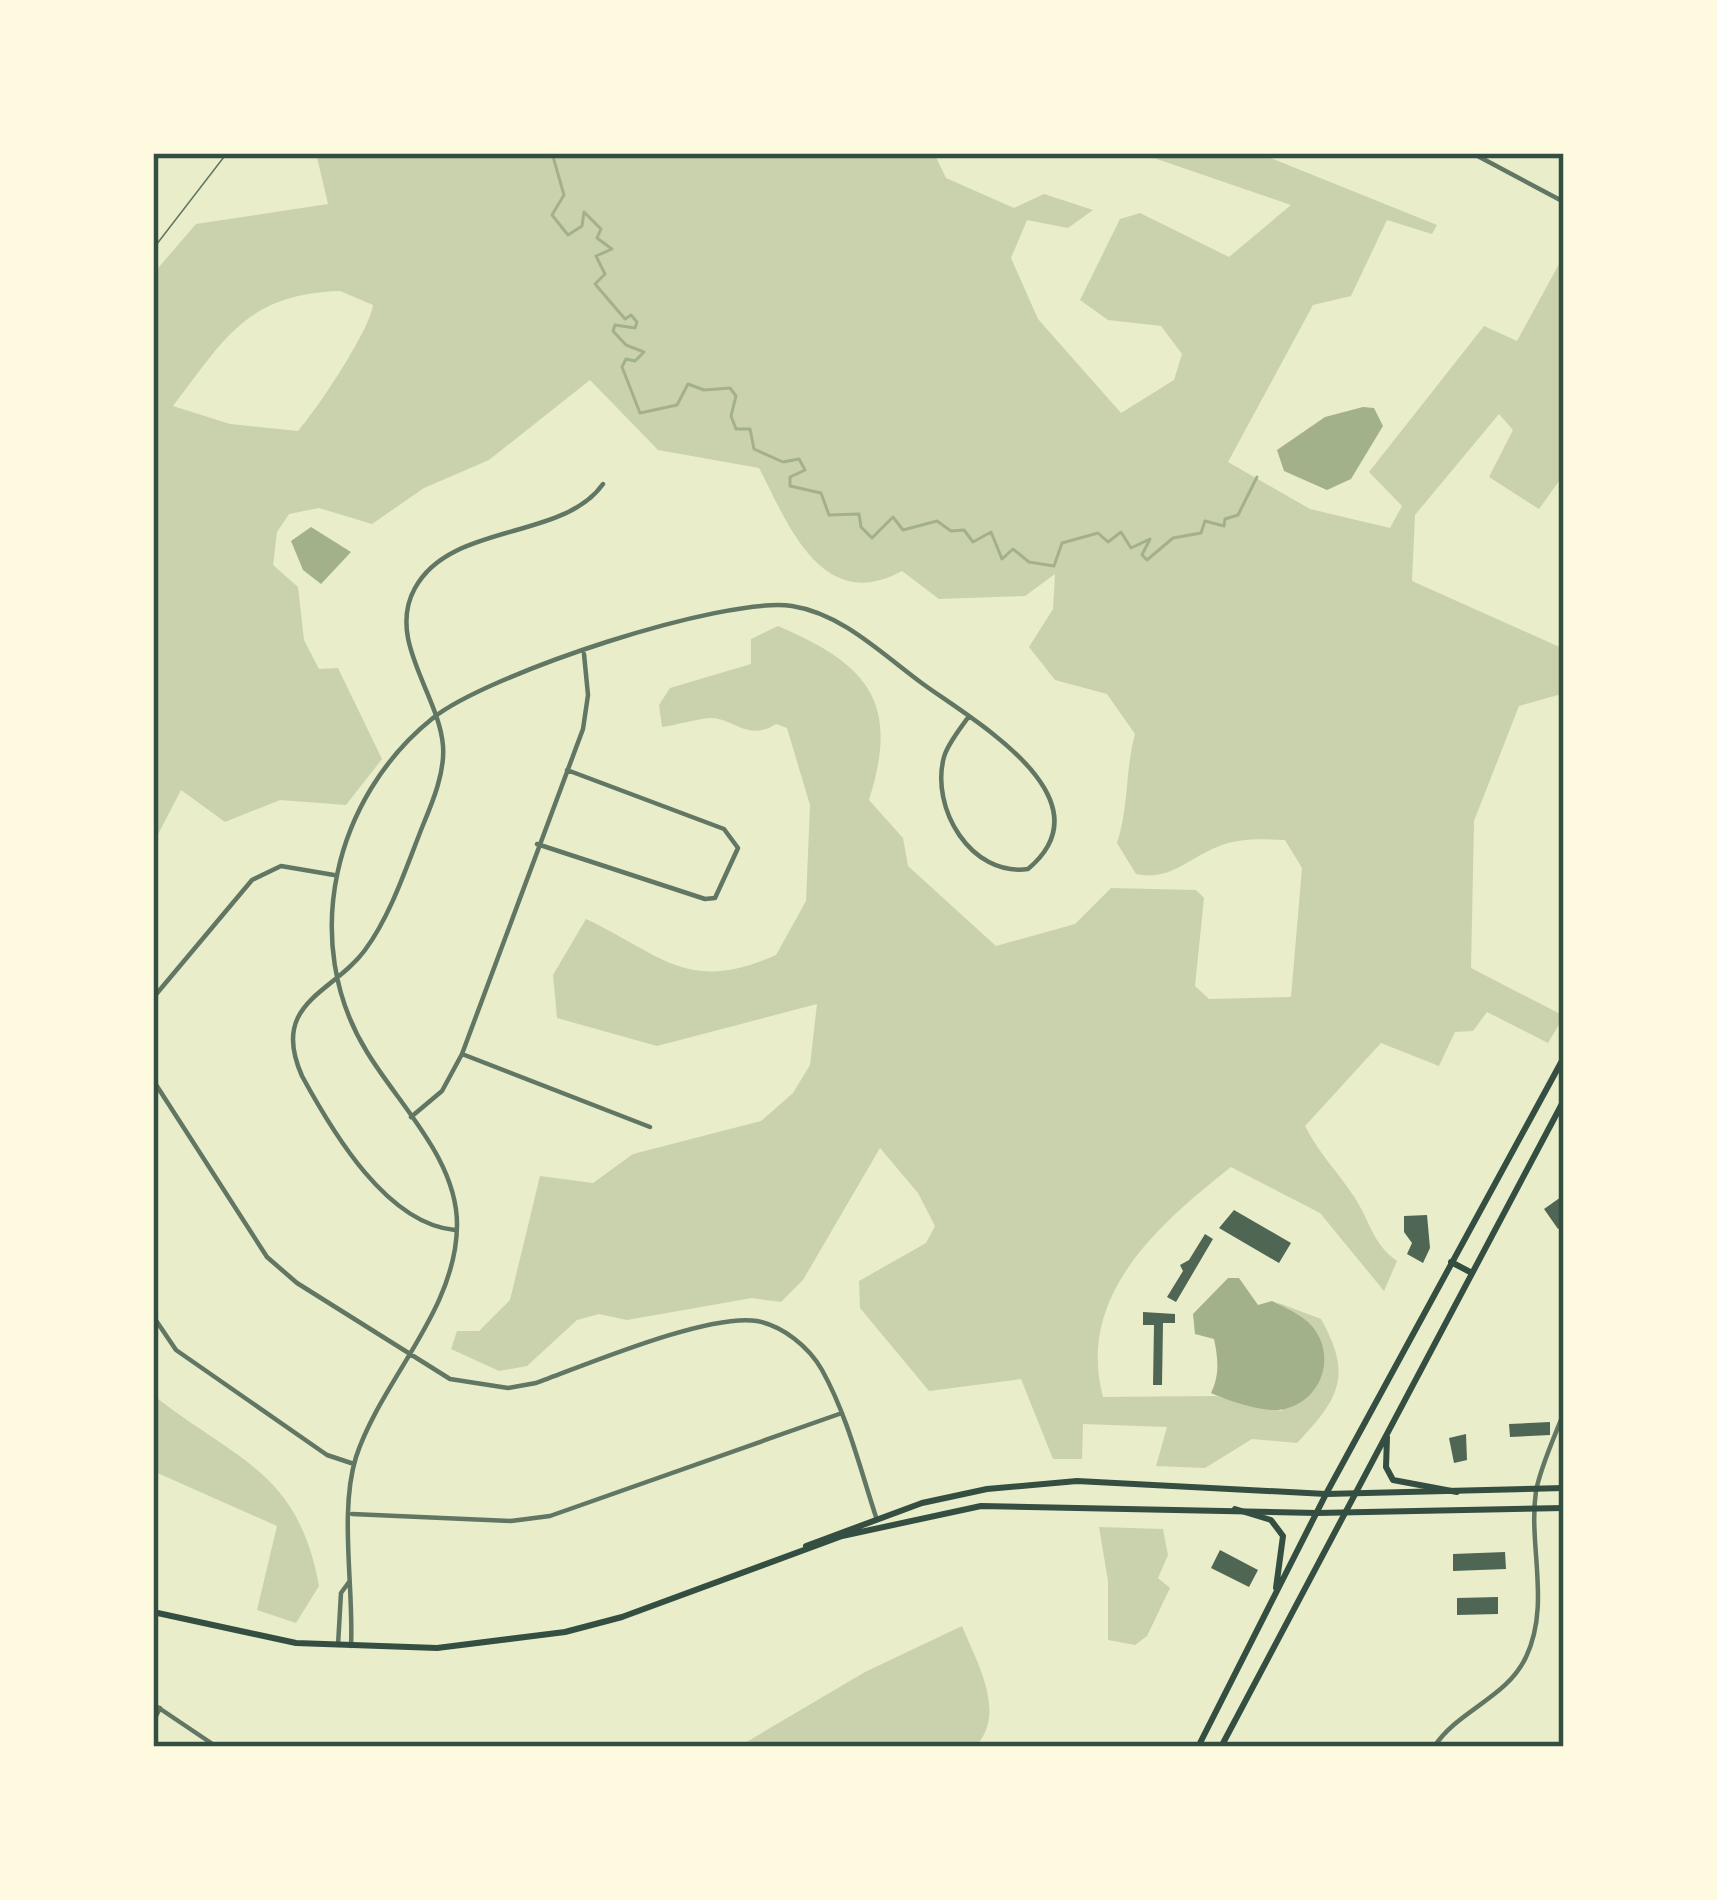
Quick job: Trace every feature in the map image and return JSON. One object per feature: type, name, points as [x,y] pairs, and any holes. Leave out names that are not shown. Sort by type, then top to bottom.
[{"type":"main road","points":[[1198,1747],[1326,1494],[1564,1058]]},
{"type":"main road","points":[[1221,1747],[1564,1100]]},
{"type":"main road","points":[[1451,1262],[1472,1273]]},
{"type":"main road","points":[[1387,1434],[1387,1469],[1393,1480],[1457,1492]]},
{"type":"main road","points":[[771,1564],[877,1519],[987,1489],[1077,1481],[1326,1494],[1564,1488]]},
{"type":"main road","points":[[153,1612],[232,1632],[338,1646],[436,1648],[565,1632],[853,1533],[981,1507],[1317,1513],[1564,1508]]},
{"type":"main road","points":[[1235,1509],[1271,1520],[1282,1536],[1283,1558],[1268,1610]]},
{"type":"street","points":[[1472,153],[1564,202]]},
{"type":"street","points":[[458,1231],[422,1225],[386,1196],[302,1076],[295,1060],[297,1024],[305,1005],[366,950],[426,819],[442,760],[435,716],[406,625],[413,590],[426,571],[455,551],[585,503],[603,484]]},
{"type":"street","points":[[351,1646],[354,1464],[449,1276],[458,1231],[446,1175],[365,1050],[336,976],[331,910],[336,876],[367,793],[435,716],[503,677],[738,605],[795,607],[844,625],[969,716],[1035,771],[1052,807],[1047,853],[1028,869],[997,867],[960,837],[944,814],[944,754],[969,716]]},
{"type":"street","points":[[411,1117],[442,1091],[461,1054],[583,729],[588,695],[584,652]]},
{"type":"street","points":[[537,844],[705,899],[715,898],[724,887],[738,848],[734,836],[566,770]]},
{"type":"street","points":[[153,998],[252,880],[281,866],[336,876]]},
{"type":"street","points":[[461,1054],[650,1127]]},
{"type":"street","points":[[153,1080],[267,1257],[297,1283],[450,1379],[508,1388],[727,1320],[753,1321],[798,1341],[820,1367],[842,1413],[877,1519]]},
{"type":"street","points":[[153,1316],[176,1350],[327,1455],[354,1464]]},
{"type":"street","points":[[1434,1747],[1457,1719],[1510,1680],[1525,1660],[1537,1616],[1537,1489],[1564,1412]]},
{"type":"street","points":[[352,1514],[465,1521],[550,1516],[842,1413]]},
{"type":"street","points":[[338,1646],[341,1592],[349,1582]]},
{"type":"street","points":[[153,1722],[156,1706],[217,1747]]},
{"type":"lane","points":[[153,249],[227,153]]},
{"type":"shaded area","points":[[316,153],[934,153],[946,178],[1014,208],[1044,194],[1093,210],[1068,228],[1027,220],[1011,258],[1038,319],[1121,413],[1174,380],[1182,354],[1161,326],[1108,320],[1080,300],[1120,219],[1140,213],[1229,257],[1291,205],[1154,158],[1157,153],[1258,153],[1437,225],[1432,234],[1387,220],[1351,296],[1313,305],[1228,462],[1310,509],[1390,528],[1402,506],[1369,472],[1484,326],[1517,341],[1564,255],[1564,474],[1539,509],[1489,477],[1513,430],[1499,414],[1415,515],[1412,581],[1564,649],[1564,698],[1558,695],[1519,706],[1474,821],[1471,968],[1564,1016],[1548,1043],[1487,1012],[1473,1031],[1455,1032],[1439,1066],[1381,1043],[1305,1126],[1355,1198],[1377,1240],[1397,1261],[1384,1291],[1320,1213],[1231,1167],[1152,1238],[1113,1294],[1101,1326],[1098,1360],[1103,1397],[1216,1396],[1282,1411],[1311,1325],[1276,1302],[1321,1319],[1337,1356],[1337,1386],[1323,1413],[1297,1443],[1252,1439],[1205,1468],[1156,1466],[1167,1427],[1083,1424],[1082,1459],[1053,1459],[1021,1379],[929,1391],[860,1308],[859,1281],[926,1243],[935,1226],[918,1193],[880,1148],[803,1280],[781,1302],[752,1298],[627,1320],[599,1314],[577,1320],[527,1366],[499,1371],[451,1349],[457,1331],[479,1331],[510,1300],[540,1176],[593,1183],[633,1154],[761,1121],[793,1093],[810,1065],[817,1004],[657,1046],[557,1018],[553,975],[586,919],[677,966],[720,971],[776,955],[806,901],[810,805],[787,728],[776,724],[749,730],[711,718],[662,727],[659,705],[670,688],[751,664],[751,639],[778,626],[855,672],[878,712],[881,737],[869,800],[903,838],[908,866],[996,946],[1075,924],[1111,888],[1196,890],[1204,898],[1195,986],[1209,999],[1291,997],[1302,868],[1285,840],[1259,839],[1217,847],[1169,872],[1136,874],[1117,843],[1135,734],[1107,694],[1055,680],[1029,647],[1053,609],[1055,574],[1025,596],[939,599],[902,571],[874,582],[850,581],[829,573],[796,537],[759,468],[658,450],[590,380],[489,460],[424,488],[372,524],[319,508],[289,514],[277,532],[273,565],[298,587],[304,640],[319,669],[338,668],[382,759],[346,805],[280,800],[225,822],[181,790],[153,844],[153,274],[196,224],[328,204]],"holes":[[[340,291],[373,305],[353,351],[298,431],[230,424],[173,406],[224,341],[260,311],[308,294]]]},
{"type":"shaded area","points":[[1374,408],[1383,426],[1351,479],[1327,490],[1284,471],[1277,450],[1325,417]]},
{"type":"shaded area","points":[[311,527],[351,552],[321,584],[303,570],[291,541]]},
{"type":"shaded area","points":[[1228,1278],[1239,1278],[1258,1305],[1272,1301],[1299,1315],[1320,1338],[1322,1375],[1298,1404],[1268,1410],[1211,1393],[1217,1366],[1214,1339],[1195,1334],[1193,1314]]},
{"type":"shaded area","points":[[153,1395],[260,1472],[296,1517],[319,1586],[296,1623],[257,1610],[277,1526],[153,1471]]},
{"type":"shaded area","points":[[1099,1527],[1163,1529],[1168,1555],[1158,1578],[1170,1588],[1147,1636],[1135,1645],[1108,1640],[1108,1581]]},
{"type":"shaded area","points":[[962,1626],[989,1703],[989,1719],[975,1747],[738,1747],[865,1672]]},
{"type":"building","points":[[1561,1197],[1564,1225],[1558,1229],[1544,1209]]},
{"type":"building","points":[[1234,1210],[1291,1243],[1279,1263],[1219,1228]]},
{"type":"building","points":[[1427,1215],[1430,1248],[1423,1263],[1407,1254],[1412,1243],[1404,1232],[1404,1216]]},
{"type":"building","points":[[1205,1234],[1213,1239],[1176,1302],[1167,1297],[1183,1271],[1180,1265],[1189,1260]]},
{"type":"building","points":[[1143,1312],[1175,1314],[1175,1323],[1163,1323],[1162,1385],[1153,1385],[1154,1325],[1143,1325]]},
{"type":"building","points":[[1550,1422],[1550,1435],[1510,1437],[1509,1424]]},
{"type":"building","points":[[1466,1434],[1467,1460],[1454,1463],[1449,1438]]},
{"type":"building","points":[[1220,1550],[1258,1570],[1249,1587],[1211,1568]]},
{"type":"building","points":[[1505,1552],[1506,1569],[1453,1571],[1453,1554]]},
{"type":"building","points":[[1498,1597],[1498,1614],[1457,1615],[1457,1598]]},
{"type":"waterway","points":[[552,153],[564,195],[552,215],[568,235],[582,226],[584,212],[601,229],[597,238],[612,249],[596,256],[605,274],[595,284],[625,319],[631,315],[637,322],[635,328],[615,325],[613,331],[626,345],[644,352],[635,361],[626,359],[622,367],[640,413],[677,405],[688,384],[704,390],[730,388],[736,396],[731,416],[736,429],[750,429],[754,449],[783,462],[799,459],[805,470],[790,477],[790,486],[821,493],[829,515],[859,514],[861,527],[872,538],[893,517],[903,530],[937,521],[951,531],[964,530],[973,542],[991,532],[1002,559],[1013,549],[1029,562],[1054,566],[1062,543],[1098,533],[1108,542],[1121,532],[1131,548],[1150,539],[1142,555],[1147,560],[1173,538],[1201,533],[1205,521],[1224,526],[1225,519],[1238,515],[1257,477]]}]
